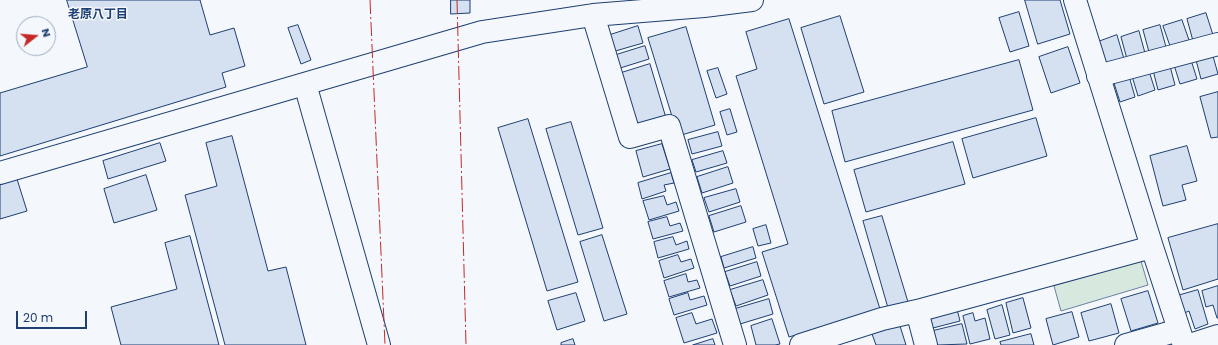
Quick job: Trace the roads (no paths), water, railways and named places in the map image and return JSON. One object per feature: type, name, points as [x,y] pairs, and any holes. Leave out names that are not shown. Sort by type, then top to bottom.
[{"type":"street","points":[[0,173],[482,32],[593,14],[704,3],[752,0]]},
{"type":"street","points":[[1075,0],[1152,247],[1184,340]]},
{"type":"street","points":[[593,14],[630,137],[669,126],[735,345]]},
{"type":"street","points":[[1098,76],[1218,44]]},
{"type":"street","points":[[305,84],[379,345]]},
{"type":"street","points":[[801,345],[828,341],[882,319],[917,311],[1152,247]]},
{"type":"street","points":[[917,311],[926,345]]},
{"type":"street","points":[[1126,345],[1218,336]]},
{"type":"district","name":"老原八丁目","points":[[98,15]]}]
